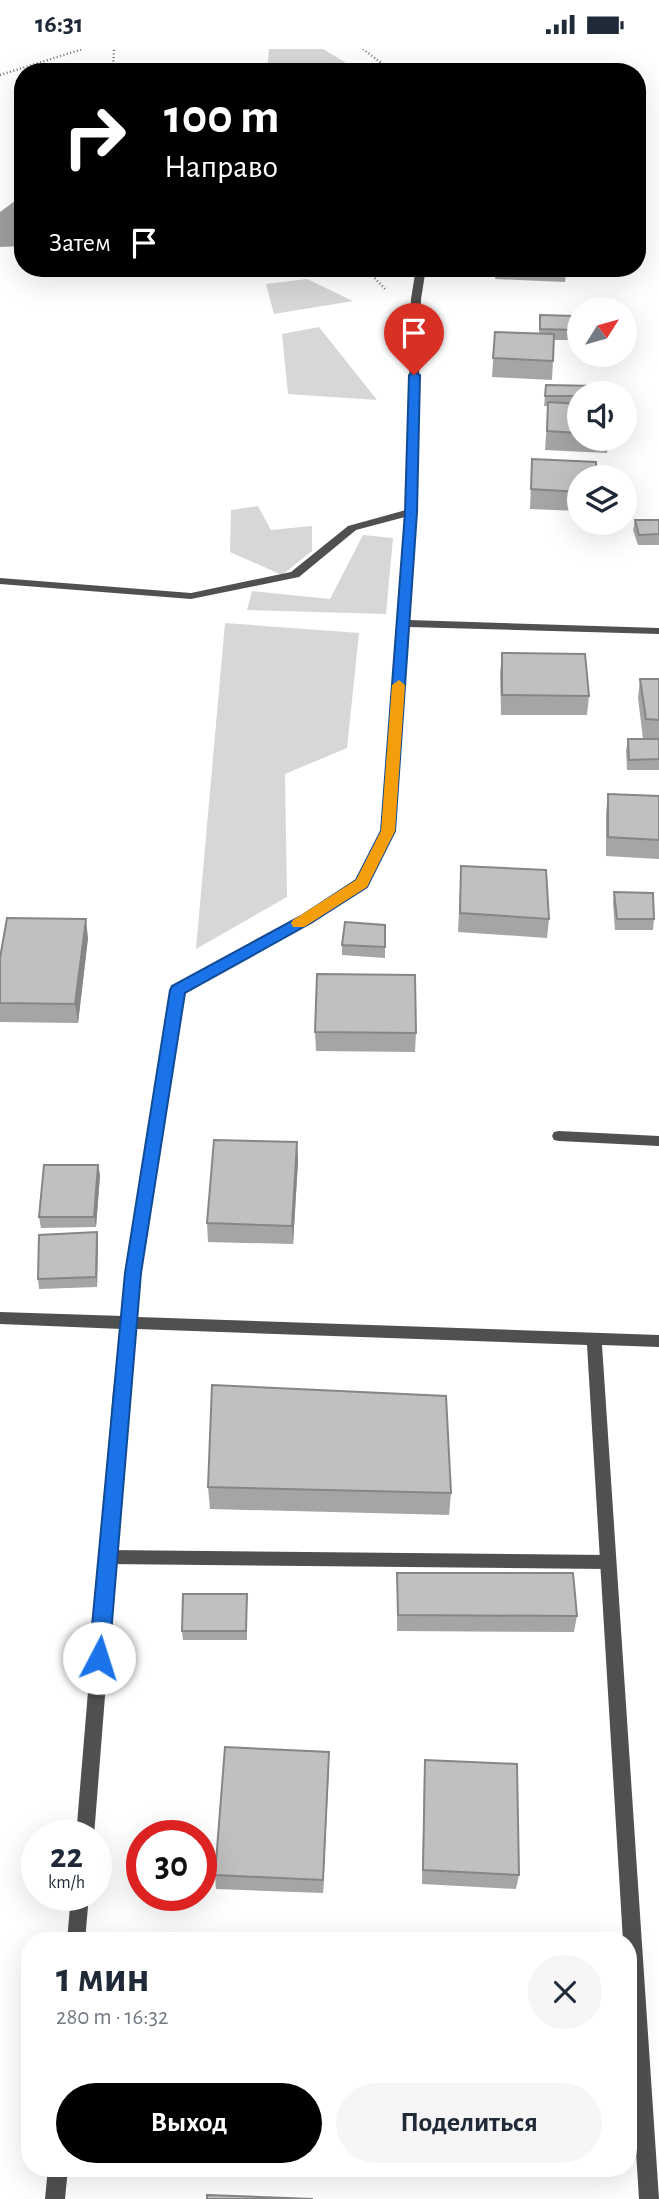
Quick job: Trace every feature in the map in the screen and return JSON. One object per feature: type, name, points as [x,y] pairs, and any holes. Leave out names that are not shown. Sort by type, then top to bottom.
[{"type":"street","points":[[86,1820],[133,1273],[178,990],[306,919],[362,883],[388,831],[411,512],[416,299],[420,277]]},
{"type":"street","points":[[0,581],[191,596],[295,575],[352,528],[411,512]]},
{"type":"street","points":[[403,622],[659,631]]},
{"type":"street","points":[[559,1136],[659,1140]]},
{"type":"street","points":[[0,1318],[659,1341]]},
{"type":"street","points":[[594,1340],[631,1932]]},
{"type":"street","points":[[107,1556],[607,1562]]},
{"type":"street","points":[[77,1932],[79,1911]]},
{"type":"street","points":[[637,2017],[649,2199]]},
{"type":"street","points":[[55,2199],[57,2177]]},
{"type":"path","points":[[38,63],[83,49]]},
{"type":"path","points":[[363,49],[381,63]]},
{"type":"shaded area","points":[[269,49],[323,49],[346,63],[268,63]]},
{"type":"shaded area","points":[[14,202],[14,246],[0,247],[0,212]]},
{"type":"shaded area","points":[[307,279],[353,301],[274,314],[266,284]]},
{"type":"shaded area","points":[[319,327],[377,400],[288,394],[282,334]]},
{"type":"shaded area","points":[[258,506],[271,530],[312,526],[312,551],[282,575],[230,552],[231,510]]},
{"type":"shaded area","points":[[363,535],[393,538],[386,614],[247,610],[252,591],[330,599]]},
{"type":"shaded area","points":[[225,623],[359,633],[347,748],[285,774],[287,897],[196,949]]},
{"type":"building","points":[[540,315],[567,316],[567,330],[540,329]]},
{"type":"building","points":[[495,332],[554,334],[553,361],[493,358]]},
{"type":"building","points":[[546,385],[567,385],[567,396],[545,396]]},
{"type":"building","points":[[548,402],[567,403],[567,432],[547,431]]},
{"type":"building","points":[[532,459],[596,462],[596,465],[567,465],[567,491],[531,489]]},
{"type":"building","points":[[637,520],[659,520],[659,534],[639,535]]},
{"type":"building","points":[[502,653],[585,654],[589,696],[502,695]]},
{"type":"building","points":[[640,679],[659,679],[659,720],[646,719]]},
{"type":"building","points":[[628,739],[659,739],[659,759],[629,760]]},
{"type":"building","points":[[608,794],[659,796],[659,840],[608,837]]},
{"type":"building","points":[[461,866],[546,870],[549,919],[460,913]]},
{"type":"building","points":[[614,892],[653,893],[654,919],[617,919]]},
{"type":"building","points":[[7,918],[86,919],[75,1004],[0,1003],[0,958]]},
{"type":"building","points":[[345,922],[385,925],[385,947],[342,945]]},
{"type":"building","points":[[317,974],[415,975],[416,1033],[315,1032]]},
{"type":"building","points":[[214,1140],[297,1142],[292,1226],[207,1223]]},
{"type":"building","points":[[44,1165],[98,1165],[94,1217],[39,1217]]},
{"type":"building","points":[[97,1232],[96,1277],[38,1279],[39,1235]]},
{"type":"building","points":[[212,1385],[446,1396],[451,1493],[208,1487]]},
{"type":"building","points":[[397,1573],[573,1573],[577,1616],[398,1615]]},
{"type":"building","points":[[183,1594],[247,1594],[246,1631],[182,1631]]},
{"type":"building","points":[[225,1747],[329,1752],[323,1880],[217,1875]]},
{"type":"building","points":[[425,1760],[517,1764],[519,1875],[423,1870]]},
{"type":"building","points":[[207,2195],[313,2199],[207,2199]]},
{"type":"slow traffic","points":[[299,923],[362,883],[388,831],[399,685]]},
{"type":"route","points":[[99,1658],[133,1273],[178,990],[306,919],[362,883],[388,831],[411,512],[414,375]]}]
